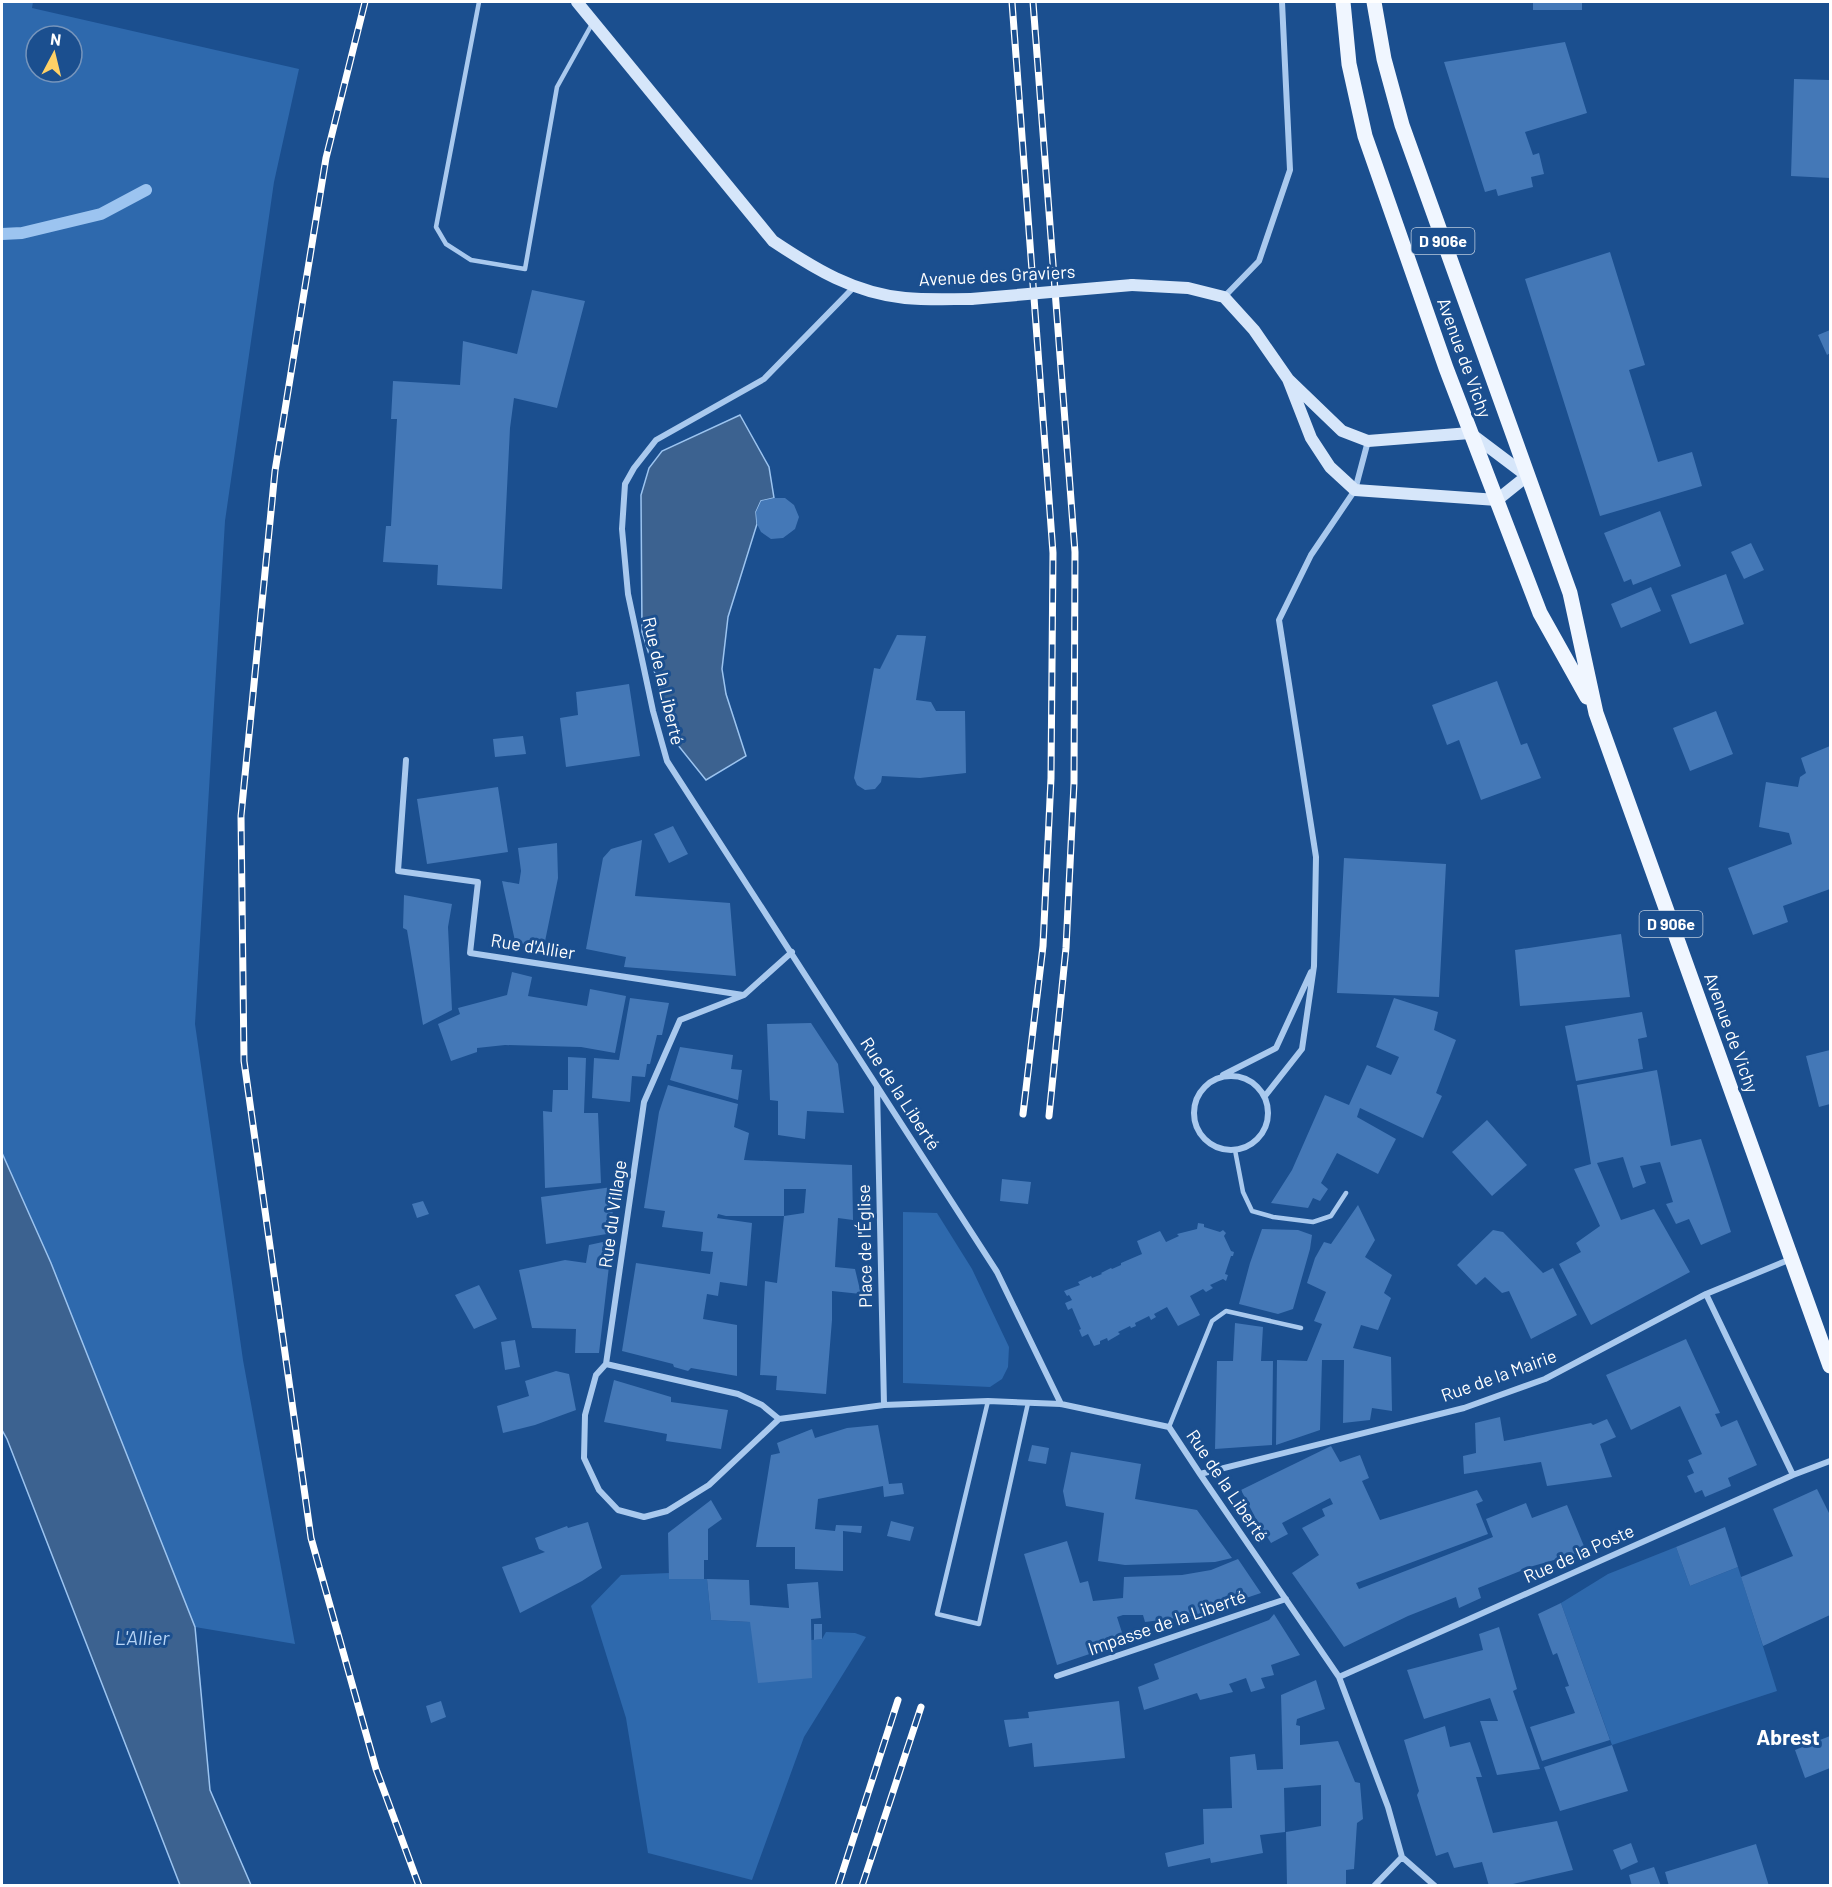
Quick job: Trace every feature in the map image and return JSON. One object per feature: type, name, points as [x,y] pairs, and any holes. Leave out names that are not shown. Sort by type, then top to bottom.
[{"type":"main road","name":"Avenue de Vichy","points":[[1343,2],[1349,64],[1365,136],[1470,433],[1540,613],[1596,713]]},
{"type":"main road","name":"Avenue de Vichy","points":[[1374,2],[1384,58],[1402,125],[1570,593],[1596,713],[1830,1363]]},
{"type":"street","name":"Avenue des Graviers","points":[[577,2],[773,241],[813,267],[854,287],[905,298],[971,299],[1132,285],[1188,288],[1224,297]]},
{"type":"street","points":[[1282,2],[1290,170],[1259,261],[1224,297],[1254,330],[1288,379],[1342,431],[1368,441],[1470,433],[1527,476],[1497,500],[1355,490],[1330,467],[1311,438],[1288,379]]},
{"type":"street","name":"Rue de la Liberté","points":[[854,287],[764,379],[656,440],[634,468],[625,484],[622,529],[628,594],[653,711],[667,761],[997,1272],[1061,1404],[1169,1427],[1339,1677],[1388,1807],[1402,1857]]},
{"type":"street","points":[[1265,1096],[1302,1049],[1314,966],[1316,857],[1279,620],[1311,555],[1355,490],[1368,441]]},
{"type":"street","name":"Rue d'Allier","points":[[406,760],[398,871],[478,882],[470,953],[744,996]]},
{"type":"street","name":"Rue du Village","points":[[779,1419],[709,1485],[667,1511],[644,1517],[618,1510],[599,1490],[584,1458],[585,1415],[596,1376],[606,1364],[644,1102],[680,1020],[744,996],[792,952]]},
{"type":"street","points":[[1218,1078],[1240,1076],[1259,1087],[1265,1096],[1269,1108],[1269,1120],[1257,1141],[1246,1148],[1223,1149],[1211,1145],[1197,1127],[1194,1115],[1195,1103],[1199,1093],[1207,1084],[1218,1078],[1276,1048],[1314,966]]},
{"type":"street","name":"Place de l'Église","points":[[877,1086],[884,1405]]},
{"type":"street","name":"Rue de la Mairie","points":[[1200,1474],[1452,1411],[1545,1379],[1706,1294],[1792,1258]]},
{"type":"street","points":[[1706,1294],[1793,1475]]},
{"type":"street","points":[[606,1364],[738,1394],[762,1404],[779,1419],[884,1405],[988,1401],[1061,1404]]},
{"type":"street","name":"Rue de la Poste","points":[[1339,1677],[1793,1475],[1830,1461]]},
{"type":"street","name":"Impasse de la Liberté","points":[[1057,1676],[1286,1599]]},
{"type":"street","points":[[1374,1886],[1402,1857],[1435,1886]]},
{"type":"lane","points":[[480,2],[436,227],[446,244],[471,260],[482,262],[525,269],[557,87],[594,22]]},
{"type":"lane","points":[[1235,1150],[1243,1192],[1252,1211],[1273,1217],[1313,1222],[1331,1216],[1347,1193]]},
{"type":"lane","points":[[1169,1427],[1212,1322],[1226,1311],[1301,1328]]},
{"type":"lane","points":[[988,1401],[937,1614],[979,1624],[1028,1402]]},
{"type":"shaded area","points":[[2,2],[33,2],[32,8],[299,69],[274,182],[225,521],[195,1024],[243,1360],[295,1644],[195,1627],[51,1263],[2,1153]]},
{"type":"shaded area","points":[[903,1212],[937,1213],[972,1269],[1009,1347],[1008,1367],[1002,1379],[990,1387],[903,1383]]},
{"type":"shaded area","points":[[1676,1547],[1690,1586],[1738,1567],[1777,1691],[1612,1745],[1561,1603],[1608,1574]]},
{"type":"shaded area","points":[[669,1573],[670,1579],[707,1579],[711,1620],[750,1622],[811,1640],[822,1639],[826,1632],[855,1633],[866,1637],[804,1737],[752,1880],[648,1853],[626,1718],[591,1606],[621,1575]]},
{"type":"water","points":[[740,415],[769,467],[774,498],[761,501],[756,512],[757,524],[728,617],[722,669],[726,694],[746,756],[706,780],[677,744],[642,632],[641,495],[649,468],[662,451]]},
{"type":"water","name":"L'Allier","points":[[2,1153],[51,1263],[195,1627],[210,1790],[251,1885],[180,1885],[2,1430]]},
{"type":"building","points":[[1533,2],[1582,2],[1582,10],[1533,10]]},
{"type":"building","points":[[1565,42],[1587,113],[1525,132],[1533,155],[1539,153],[1544,174],[1531,177],[1533,187],[1498,196],[1496,189],[1485,192],[1444,62]]},
{"type":"building","points":[[1794,79],[1830,80],[1830,178],[1791,176]]},
{"type":"building","points":[[1610,252],[1645,365],[1629,370],[1658,462],[1692,452],[1702,486],[1600,516],[1525,279]]},
{"type":"building","points":[[532,290],[585,301],[557,408],[514,398],[510,428],[502,589],[437,585],[438,565],[383,562],[386,526],[391,526],[397,419],[391,419],[393,381],[460,385],[463,341],[517,354]]},
{"type":"building","points":[[1830,330],[1830,353],[1827,355],[1818,335]]},
{"type":"building","points":[[785,498],[794,505],[799,517],[795,529],[783,538],[771,539],[761,532],[757,524],[756,512],[761,501]]},
{"type":"building","points":[[1660,511],[1681,566],[1633,585],[1631,579],[1624,582],[1604,533]]},
{"type":"building","points":[[1751,543],[1764,570],[1744,579],[1731,552]]},
{"type":"building","points":[[1726,574],[1744,624],[1690,644],[1671,595]]},
{"type":"building","points":[[1651,587],[1661,611],[1621,628],[1611,604]]},
{"type":"building","points":[[897,635],[926,636],[916,700],[931,702],[936,711],[965,711],[966,773],[920,778],[882,776],[881,782],[875,789],[865,790],[857,785],[854,778],[874,668],[880,669]]},
{"type":"building","points":[[1497,681],[1521,745],[1527,743],[1541,778],[1481,800],[1459,740],[1447,745],[1432,705]]},
{"type":"building","points":[[629,684],[640,756],[566,767],[560,718],[578,715],[576,692]]},
{"type":"building","points":[[1716,711],[1733,754],[1690,771],[1673,728]]},
{"type":"building","points":[[523,736],[526,754],[495,757],[493,739]]},
{"type":"building","points":[[1830,746],[1830,889],[1783,906],[1788,922],[1753,935],[1728,868],[1792,844],[1789,833],[1759,827],[1766,782],[1798,787],[1800,777],[1806,773],[1801,758]]},
{"type":"building","points":[[498,787],[508,852],[427,864],[417,799]]},
{"type":"building","points":[[673,826],[688,854],[669,863],[654,834]]},
{"type":"building","points":[[642,840],[635,896],[730,903],[736,976],[624,967],[626,957],[586,949],[603,858],[611,849]]},
{"type":"building","points":[[557,843],[558,878],[543,951],[515,941],[502,881],[519,884],[521,871],[518,848]]},
{"type":"building","points":[[1344,858],[1446,864],[1439,997],[1337,993]]},
{"type":"building","points":[[404,895],[452,904],[448,927],[452,1010],[423,1025],[407,930],[403,928]]},
{"type":"building","points":[[1621,934],[1630,997],[1520,1006],[1515,950]]},
{"type":"building","points":[[512,972],[532,977],[528,996],[587,1006],[590,989],[626,996],[615,1053],[581,1047],[505,1045],[477,1048],[477,1052],[451,1061],[438,1024],[460,1014],[458,1008],[507,995]]},
{"type":"building","points":[[630,998],[669,1003],[662,1035],[657,1035],[645,1077],[632,1076],[630,1102],[592,1098],[594,1058],[619,1060]]},
{"type":"building","points":[[1394,998],[1438,1012],[1434,1030],[1456,1040],[1436,1093],[1442,1096],[1423,1138],[1360,1108],[1357,1117],[1396,1139],[1378,1174],[1337,1153],[1321,1183],[1328,1189],[1320,1201],[1313,1198],[1308,1208],[1271,1203],[1292,1170],[1325,1095],[1349,1105],[1367,1065],[1391,1075],[1399,1057],[1376,1047]]},
{"type":"building","points":[[1642,1012],[1647,1037],[1638,1039],[1643,1069],[1576,1081],[1565,1026]]},
{"type":"building","points":[[811,1023],[838,1064],[844,1113],[807,1111],[805,1139],[778,1135],[778,1101],[770,1100],[767,1024]]},
{"type":"building","points":[[680,1047],[733,1055],[731,1069],[742,1070],[738,1100],[670,1080]]},
{"type":"building","points":[[1830,1050],[1830,1104],[1819,1107],[1806,1056]]},
{"type":"building","points":[[568,1057],[586,1058],[584,1113],[598,1113],[601,1183],[545,1188],[543,1111],[552,1112],[553,1090],[568,1090]]},
{"type":"building","points":[[1657,1070],[1671,1146],[1701,1139],[1731,1232],[1701,1245],[1689,1219],[1676,1224],[1666,1204],[1673,1202],[1660,1162],[1640,1166],[1646,1183],[1633,1188],[1623,1157],[1597,1163],[1621,1220],[1654,1209],[1690,1272],[1591,1325],[1559,1264],[1581,1252],[1576,1243],[1600,1226],[1574,1169],[1591,1164],[1577,1085]]},
{"type":"building","points":[[668,1085],[738,1104],[734,1127],[749,1133],[744,1160],[852,1165],[853,1220],[838,1218],[835,1267],[855,1269],[861,1294],[832,1291],[826,1394],[776,1390],[777,1376],[760,1375],[765,1281],[777,1283],[784,1216],[718,1214],[717,1218],[752,1223],[747,1286],[720,1282],[718,1296],[707,1294],[703,1319],[737,1325],[737,1376],[691,1368],[688,1371],[674,1367],[673,1364],[622,1351],[636,1263],[710,1274],[713,1252],[701,1251],[703,1232],[662,1227],[665,1211],[644,1208],[659,1112]],"holes":[[[784,1189],[806,1189],[804,1213],[784,1216]]]},
{"type":"building","points":[[1487,1120],[1527,1165],[1492,1196],[1452,1152]]},
{"type":"building","points":[[1002,1179],[1031,1182],[1028,1204],[1000,1201]]},
{"type":"building","points":[[612,1187],[613,1233],[546,1244],[541,1197]]},
{"type":"building","points":[[423,1201],[429,1214],[417,1218],[412,1204]]},
{"type":"building","points":[[1358,1205],[1375,1240],[1365,1257],[1392,1275],[1384,1293],[1391,1298],[1378,1330],[1361,1325],[1353,1348],[1391,1357],[1392,1411],[1372,1408],[1370,1420],[1343,1423],[1344,1360],[1322,1360],[1320,1430],[1276,1445],[1277,1360],[1307,1361],[1322,1324],[1314,1321],[1326,1292],[1307,1283],[1315,1258],[1324,1242],[1331,1244]]},
{"type":"building","points":[[1198,1223],[1220,1232],[1223,1230],[1231,1251],[1234,1252],[1225,1274],[1228,1275],[1226,1281],[1223,1279],[1210,1285],[1213,1288],[1206,1292],[1203,1289],[1190,1296],[1200,1315],[1178,1326],[1167,1307],[1154,1314],[1156,1317],[1151,1320],[1149,1316],[1135,1323],[1136,1326],[1131,1328],[1130,1326],[1118,1332],[1120,1334],[1108,1341],[1107,1338],[1100,1341],[1100,1344],[1094,1346],[1088,1334],[1082,1337],[1072,1308],[1068,1310],[1065,1303],[1072,1300],[1064,1291],[1080,1285],[1078,1282],[1102,1274],[1142,1254],[1137,1241],[1160,1231],[1166,1242],[1179,1236],[1177,1234],[1197,1229]]},
{"type":"building","points":[[1262,1229],[1298,1230],[1312,1235],[1293,1309],[1278,1314],[1239,1304]]},
{"type":"building","points":[[1493,1230],[1503,1232],[1543,1273],[1553,1268],[1577,1315],[1531,1339],[1509,1291],[1502,1293],[1485,1277],[1476,1285],[1457,1265]]},
{"type":"building","points":[[612,1240],[599,1353],[575,1353],[576,1329],[532,1328],[519,1270],[565,1260],[586,1263],[589,1245]]},
{"type":"building","points":[[479,1285],[497,1319],[474,1329],[455,1295]]},
{"type":"building","points":[[1235,1323],[1263,1327],[1261,1361],[1273,1361],[1272,1445],[1215,1449],[1217,1361],[1233,1361]]},
{"type":"building","points":[[1686,1339],[1720,1413],[1715,1414],[1721,1427],[1737,1420],[1757,1465],[1728,1478],[1731,1486],[1705,1497],[1702,1490],[1695,1493],[1687,1476],[1694,1473],[1688,1460],[1702,1454],[1680,1406],[1631,1430],[1606,1375]]},
{"type":"building","points":[[515,1340],[520,1367],[505,1370],[501,1342]]},
{"type":"building","points":[[556,1371],[569,1374],[576,1410],[535,1425],[503,1433],[497,1406],[529,1396],[525,1381]]},
{"type":"building","points":[[614,1380],[671,1397],[671,1402],[728,1410],[721,1449],[666,1441],[667,1434],[604,1422]]},
{"type":"building","points":[[1500,1417],[1504,1441],[1591,1423],[1593,1425],[1607,1419],[1616,1437],[1600,1444],[1612,1477],[1547,1486],[1541,1462],[1464,1474],[1463,1456],[1476,1453],[1475,1423]]},
{"type":"building","points":[[878,1425],[889,1484],[902,1483],[904,1494],[884,1497],[883,1486],[818,1499],[815,1529],[835,1531],[836,1525],[862,1526],[861,1533],[843,1531],[843,1571],[795,1569],[795,1547],[756,1547],[771,1455],[780,1453],[777,1443],[812,1429],[815,1438],[847,1428]]},
{"type":"building","points":[[1032,1445],[1049,1448],[1046,1464],[1028,1461]]},
{"type":"building","points":[[1331,1446],[1340,1462],[1360,1455],[1369,1478],[1362,1481],[1380,1520],[1477,1490],[1483,1501],[1476,1504],[1488,1534],[1356,1583],[1359,1589],[1493,1537],[1486,1519],[1526,1503],[1532,1518],[1567,1505],[1586,1551],[1533,1566],[1478,1588],[1481,1598],[1459,1608],[1456,1597],[1408,1616],[1344,1647],[1292,1573],[1319,1555],[1302,1528],[1325,1516],[1322,1509],[1333,1504],[1330,1498],[1282,1523],[1288,1534],[1271,1543],[1241,1490]]},
{"type":"building","points":[[1071,1452],[1141,1464],[1135,1499],[1197,1510],[1232,1558],[1215,1562],[1125,1565],[1098,1561],[1104,1513],[1066,1506],[1063,1491]]},
{"type":"building","points":[[1817,1489],[1830,1515],[1830,1615],[1763,1646],[1741,1577],[1793,1556],[1773,1509]]},
{"type":"building","points":[[711,1500],[722,1519],[708,1529],[708,1560],[704,1560],[704,1579],[669,1579],[668,1533]]},
{"type":"building","points":[[891,1521],[914,1527],[910,1541],[887,1536]]},
{"type":"building","points":[[588,1522],[602,1568],[520,1613],[502,1567],[545,1552],[539,1549],[535,1538],[567,1526],[568,1528]]},
{"type":"building","points":[[1725,1527],[1738,1567],[1690,1586],[1676,1547]]},
{"type":"building","points":[[1067,1541],[1080,1583],[1088,1581],[1093,1601],[1123,1598],[1124,1577],[1182,1575],[1211,1570],[1238,1559],[1261,1593],[1192,1616],[1145,1622],[1143,1615],[1117,1617],[1125,1642],[1057,1665],[1024,1554]]},
{"type":"building","points":[[707,1579],[749,1580],[750,1605],[789,1608],[787,1584],[818,1582],[821,1618],[811,1619],[812,1678],[758,1683],[750,1622],[711,1620]]},
{"type":"building","points":[[1561,1603],[1610,1740],[1542,1761],[1530,1727],[1575,1713],[1565,1687],[1569,1686],[1557,1653],[1553,1655],[1538,1614]]},
{"type":"building","points":[[1274,1614],[1300,1655],[1271,1665],[1274,1675],[1261,1678],[1265,1688],[1251,1692],[1246,1678],[1229,1684],[1233,1692],[1200,1700],[1197,1693],[1144,1710],[1138,1687],[1159,1679],[1154,1664],[1269,1620]]},
{"type":"building","points":[[814,1624],[822,1624],[822,1639],[814,1640]]},
{"type":"building","points":[[1499,1627],[1517,1689],[1513,1691],[1540,1769],[1497,1775],[1480,1721],[1498,1721],[1490,1698],[1424,1719],[1407,1670],[1483,1650],[1479,1634]]},
{"type":"building","points":[[1316,1680],[1325,1709],[1297,1719],[1296,1725],[1300,1726],[1300,1745],[1338,1741],[1355,1782],[1360,1783],[1363,1819],[1357,1823],[1354,1869],[1346,1870],[1346,1886],[1287,1886],[1286,1832],[1321,1826],[1321,1785],[1284,1788],[1285,1832],[1260,1835],[1263,1853],[1211,1863],[1210,1858],[1168,1867],[1165,1853],[1204,1844],[1203,1809],[1232,1808],[1230,1757],[1255,1754],[1257,1770],[1283,1769],[1281,1695]]},
{"type":"building","points":[[441,1701],[446,1717],[431,1723],[426,1706]]},
{"type":"building","points":[[1119,1701],[1125,1758],[1034,1767],[1032,1743],[1009,1747],[1004,1720],[1029,1718],[1028,1712]]},
{"type":"building","points":[[1445,1726],[1450,1747],[1470,1742],[1482,1777],[1476,1777],[1493,1833],[1557,1821],[1573,1870],[1504,1886],[1489,1886],[1482,1862],[1454,1868],[1448,1852],[1436,1856],[1417,1795],[1419,1791],[1404,1740]]},
{"type":"building","points":[[1830,1736],[1830,1768],[1805,1778],[1795,1750]]},
{"type":"building","points":[[1612,1745],[1628,1791],[1560,1811],[1544,1767]]},
{"type":"building","points":[[1631,1843],[1638,1862],[1621,1870],[1613,1850]]},
{"type":"building","points":[[1756,1844],[1769,1886],[1669,1886],[1665,1872]]},
{"type":"building","points":[[1654,1867],[1661,1886],[1632,1886],[1629,1875]]},
{"type":"waterway","points":[[2,234],[22,233],[101,214],[146,190]]},
{"type":"railway","points":[[365,2],[326,158],[275,471],[241,816],[244,1061],[311,1538],[376,1769],[419,1886]]},
{"type":"railway","points":[[1012,2],[1053,553],[1051,778],[1043,946],[1023,1114]]},
{"type":"railway","points":[[1033,2],[1075,552],[1074,783],[1066,948],[1049,1116]]},
{"type":"railway","points":[[838,1886],[898,1700]]},
{"type":"railway","points":[[862,1886],[921,1707]]},
{"type":"district","name":"Abrest","points":[[1788,1738]]}]
